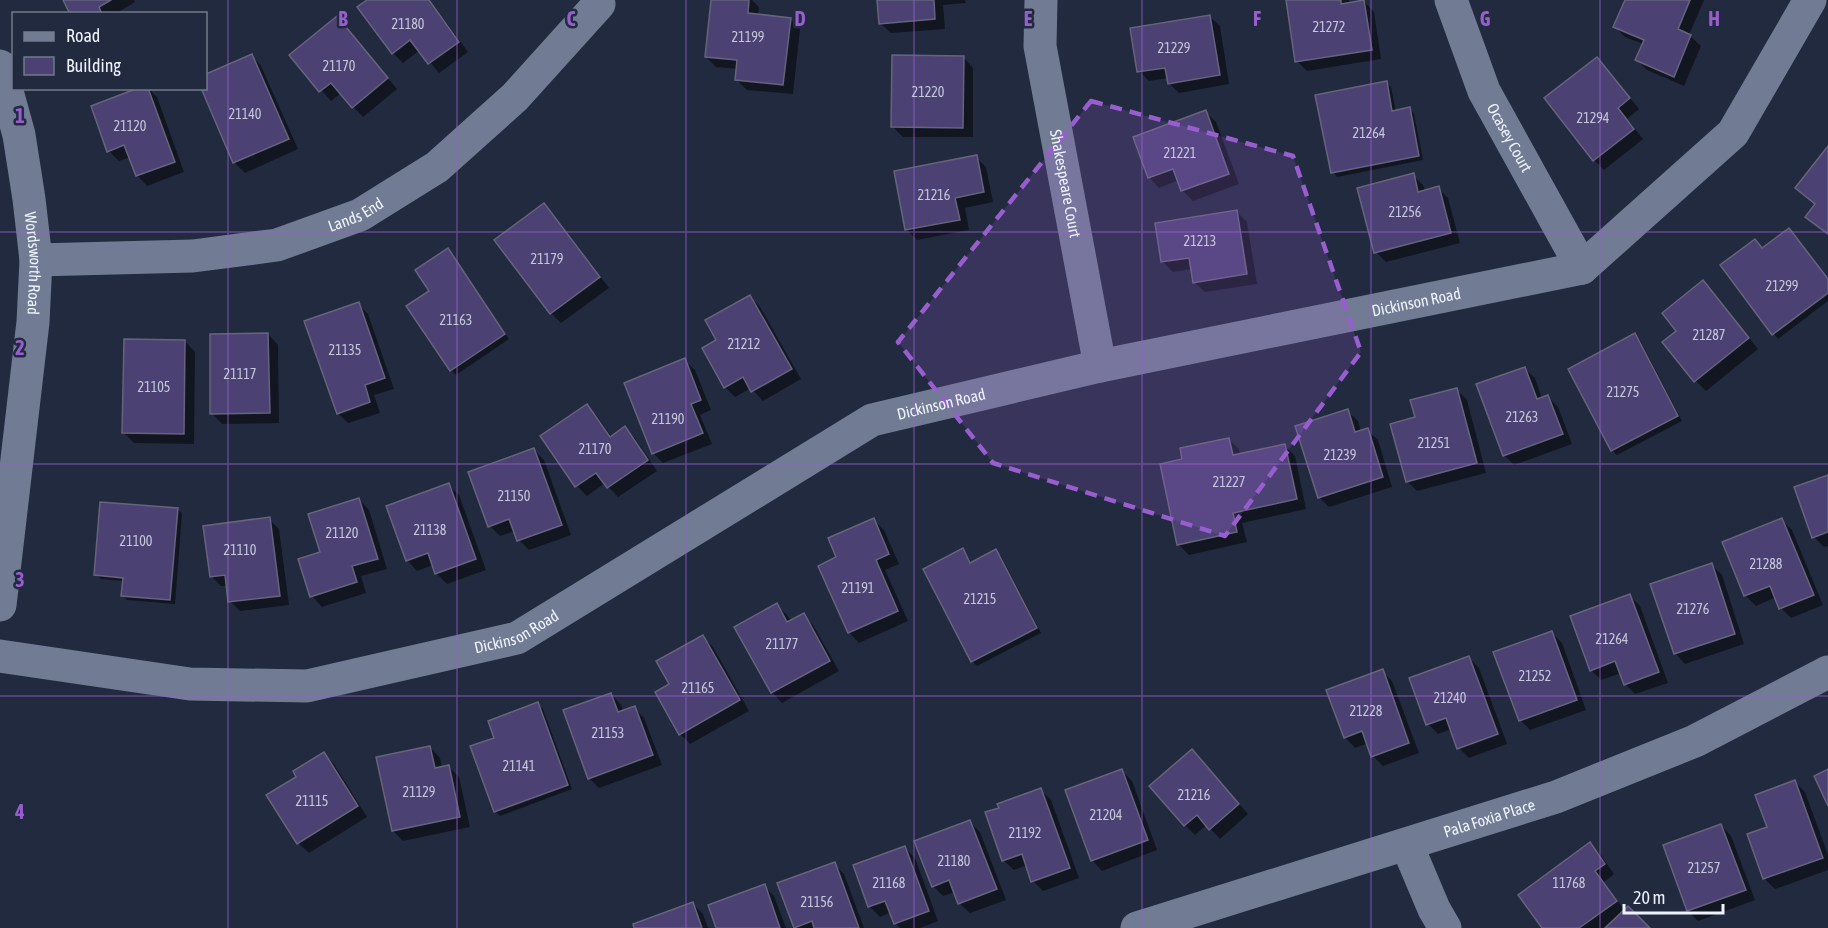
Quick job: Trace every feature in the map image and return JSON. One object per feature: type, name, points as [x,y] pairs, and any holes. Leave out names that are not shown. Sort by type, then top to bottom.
[{"type":"street","name":"Shakespeare Court","points":[[1041,0],[1040,46],[1100,366]]},
{"type":"street","name":"Ocasey Court","points":[[1451,0],[1484,91],[1582,268]]},
{"type":"street","points":[[1582,268],[1733,133],[1809,0]]},
{"type":"street","name":"Lands End","points":[[36,260],[193,256],[277,245],[360,215],[436,167],[515,97],[599,4]]},
{"type":"street","name":"Wordsworth Road","points":[[0,66],[19,135],[36,260],[33,322],[0,605]]},
{"type":"street","name":"Dickinson Road","points":[[0,656],[190,684],[307,686],[517,638],[872,420],[1100,366],[1582,268]]},
{"type":"street","name":"Pala Foxia Place","points":[[1137,928],[1556,797],[1695,741],[1828,672]]},
{"type":"street","points":[[1407,845],[1434,909],[1445,928]]},
{"type":"highlighted area","points":[[1091,101],[1293,156],[1361,352],[1225,536],[993,463],[898,342]]},
{"type":"building","points":[[63,0],[111,0],[99,7],[101,12],[69,12]]},
{"type":"building","points":[[367,0],[429,0],[459,42],[428,64],[410,40],[392,54],[357,7]]},
{"type":"building","points":[[711,0],[749,0],[748,13],[791,18],[783,85],[735,80],[737,60],[705,57]]},
{"type":"building","points":[[877,0],[934,0],[935,19],[879,24]]},
{"type":"building","points":[[1286,0],[1341,0],[1341,4],[1364,0],[1372,50],[1295,62]]},
{"type":"building","points":[[1625,0],[1690,0],[1678,29],[1691,35],[1674,77],[1635,60],[1644,40],[1613,27]]},
{"type":"building","points":[[1210,15],[1220,75],[1168,84],[1165,68],[1137,72],[1130,28]]},
{"type":"building","points":[[337,16],[388,78],[352,108],[331,83],[319,92],[289,55]]},
{"type":"building","points":[[252,54],[289,139],[233,163],[202,90],[207,90],[207,74]]},
{"type":"building","points":[[892,55],[964,56],[963,128],[891,127]]},
{"type":"building","points":[[1597,57],[1630,98],[1618,108],[1634,129],[1593,161],[1544,98]]},
{"type":"building","points":[[1387,81],[1392,111],[1410,107],[1419,156],[1331,173],[1315,95]]},
{"type":"building","points":[[133,90],[149,90],[175,162],[136,176],[124,145],[107,152],[91,106]]},
{"type":"building","points":[[1206,110],[1229,174],[1181,191],[1173,169],[1148,178],[1133,137]]},
{"type":"building","points":[[1828,146],[1828,234],[1805,217],[1815,204],[1795,188]]},
{"type":"building","points":[[977,155],[984,192],[955,198],[960,220],[905,230],[894,171]]},
{"type":"building","points":[[1414,173],[1418,192],[1439,186],[1451,233],[1374,253],[1357,188]]},
{"type":"building","points":[[544,203],[600,277],[550,314],[494,240]]},
{"type":"building","points":[[1237,210],[1247,274],[1193,283],[1189,258],[1161,262],[1155,223]]},
{"type":"building","points":[[1789,228],[1828,279],[1828,293],[1772,335],[1720,265],[1755,239],[1762,248]]},
{"type":"building","points":[[448,248],[505,334],[450,371],[406,306],[429,291],[415,270]]},
{"type":"building","points":[[1703,280],[1749,338],[1694,382],[1662,342],[1676,331],[1662,313]]},
{"type":"building","points":[[750,295],[792,369],[751,392],[743,377],[724,388],[702,348],[716,340],[705,320]]},
{"type":"building","points":[[359,302],[385,378],[365,385],[370,402],[337,414],[304,321]]},
{"type":"building","points":[[268,333],[270,413],[210,414],[210,334]]},
{"type":"building","points":[[1635,333],[1678,416],[1611,451],[1568,369]]},
{"type":"building","points":[[124,339],[185,340],[184,434],[122,433]]},
{"type":"building","points":[[685,358],[701,400],[691,404],[703,433],[652,454],[624,383]]},
{"type":"building","points":[[1525,367],[1537,399],[1548,395],[1563,434],[1503,456],[1476,384]]},
{"type":"building","points":[[1457,388],[1477,463],[1406,482],[1390,424],[1415,417],[1410,400]]},
{"type":"building","points":[[587,404],[610,437],[625,426],[648,460],[607,488],[596,473],[575,487],[540,436]]},
{"type":"building","points":[[1348,409],[1355,432],[1368,428],[1383,477],[1318,498],[1295,426]]},
{"type":"building","points":[[1229,438],[1233,455],[1285,444],[1297,499],[1233,513],[1237,532],[1177,545],[1160,464],[1182,459],[1180,448]]},
{"type":"building","points":[[534,448],[562,525],[517,541],[509,519],[488,527],[468,472]]},
{"type":"building","points":[[1828,475],[1828,532],[1812,538],[1794,487]]},
{"type":"building","points":[[449,483],[476,559],[435,574],[428,553],[406,561],[386,506]]},
{"type":"building","points":[[359,498],[378,559],[352,566],[357,582],[310,597],[298,559],[320,552],[308,514]]},
{"type":"building","points":[[100,502],[178,508],[170,600],[121,596],[123,578],[94,575]]},
{"type":"building","points":[[270,517],[280,596],[228,602],[225,575],[210,577],[203,526]]},
{"type":"building","points":[[874,518],[889,554],[876,560],[898,611],[848,633],[818,566],[836,557],[828,538]]},
{"type":"building","points":[[1782,518],[1814,595],[1779,609],[1770,586],[1744,596],[1722,542]]},
{"type":"building","points":[[963,548],[970,563],[996,549],[1037,628],[971,662],[923,569]]},
{"type":"building","points":[[1712,563],[1735,634],[1674,654],[1650,584]]},
{"type":"building","points":[[1630,594],[1659,672],[1624,685],[1615,661],[1590,671],[1570,616]]},
{"type":"building","points":[[777,603],[787,622],[804,613],[830,661],[771,693],[734,627]]},
{"type":"building","points":[[1552,631],[1577,700],[1519,721],[1493,652]]},
{"type":"building","points":[[703,635],[740,700],[679,735],[655,692],[669,684],[656,661]]},
{"type":"building","points":[[1469,656],[1498,734],[1457,749],[1446,718],[1426,725],[1409,678]]},
{"type":"building","points":[[1383,669],[1409,743],[1371,757],[1362,731],[1344,738],[1326,690]]},
{"type":"building","points":[[611,693],[618,712],[635,706],[653,755],[588,779],[563,710]]},
{"type":"building","points":[[538,702],[568,785],[494,812],[470,746],[494,738],[488,721]]},
{"type":"building","points":[[430,746],[435,768],[449,765],[460,817],[392,831],[376,757]]},
{"type":"building","points":[[1192,749],[1239,804],[1209,830],[1197,815],[1184,826],[1149,786]]},
{"type":"building","points":[[324,752],[358,806],[297,844],[266,795],[296,777],[293,771]]},
{"type":"building","points":[[1122,769],[1148,840],[1091,861],[1065,790]]},
{"type":"building","points":[[1828,769],[1828,806],[1814,776]]},
{"type":"building","points":[[1795,780],[1823,858],[1763,879],[1747,834],[1767,827],[1755,795]]},
{"type":"building","points":[[1041,788],[1070,868],[1031,882],[1022,854],[1002,861],[985,812],[999,808],[997,804]]},
{"type":"building","points":[[970,820],[997,889],[958,904],[949,880],[932,887],[914,841]]},
{"type":"building","points":[[1721,824],[1746,890],[1687,911],[1663,845]]},
{"type":"building","points":[[1590,842],[1605,864],[1595,871],[1617,901],[1579,928],[1542,928],[1518,895]]},
{"type":"building","points":[[905,846],[929,911],[894,924],[885,901],[868,907],[853,865]]},
{"type":"building","points":[[835,862],[859,928],[814,928],[812,921],[794,928],[777,883]]},
{"type":"building","points":[[765,884],[780,928],[716,928],[708,905]]},
{"type":"building","points":[[693,902],[702,928],[634,928],[633,924]]},
{"type":"building","points":[[1628,906],[1650,928],[1605,928]]}]
